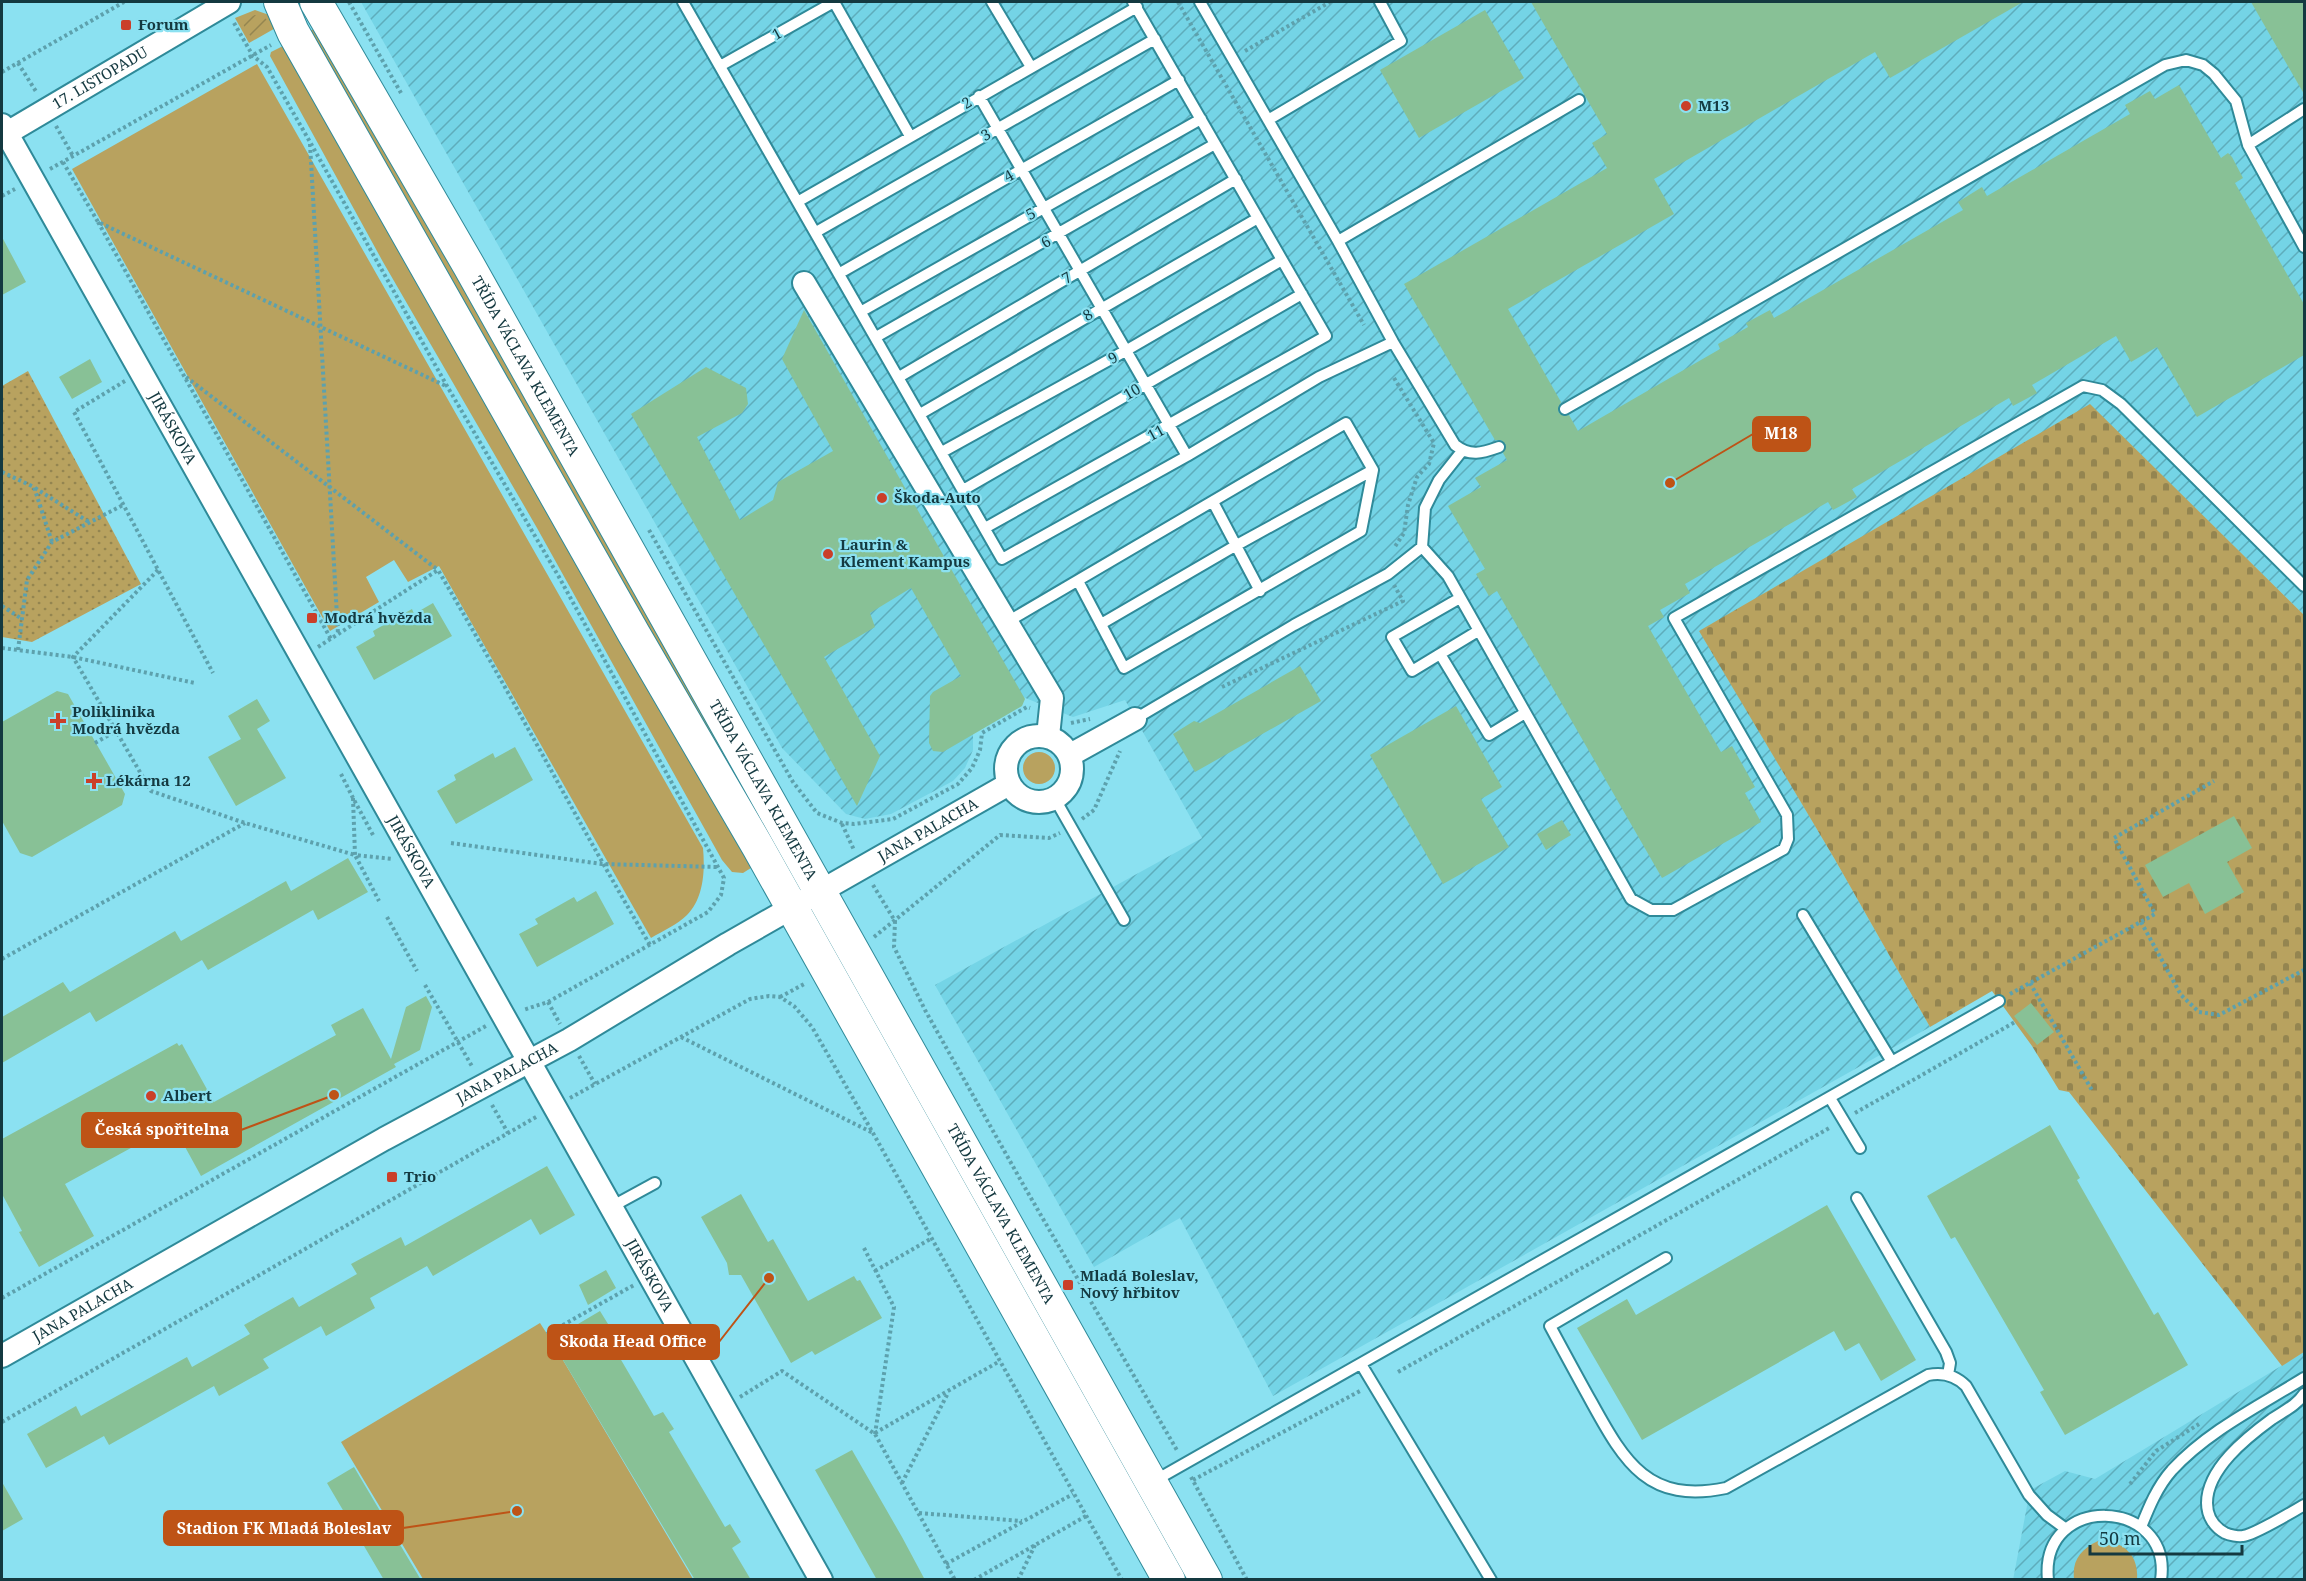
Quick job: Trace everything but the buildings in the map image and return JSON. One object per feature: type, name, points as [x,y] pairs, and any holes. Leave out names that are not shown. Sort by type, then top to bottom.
[{"type":"street","points":[[280,2],[293,32],[791,907],[1168,1580]]},
{"type":"street","name":"TŘÍDA VÁCLAVA KLEMENTA","points":[[316,2],[469,266],[1206,1580]]},
{"type":"street","name":"17. LISTOPADU","points":[[3,131],[227,3]]},
{"type":"street","name":"JIRÁSKOVA","points":[[3,131],[302,657],[820,1580]]},
{"type":"street","points":[[804,283],[1052,699],[1049,726],[1070,755],[1072,776],[1068,786],[1055,799],[1043,803],[1033,802],[1015,792],[1009,784],[1006,763],[1016,745],[1049,726]]},
{"type":"street","points":[[1070,755],[1115,742],[1135,719]]},
{"type":"street","name":"JANA PALACHA","points":[[2,1356],[384,1138],[529,1062],[791,907],[1009,784]]},
{"type":"lane","points":[[683,2],[1002,559],[1187,456],[1319,377],[1393,342]]},
{"type":"lane","points":[[834,2],[910,136]]},
{"type":"lane","name":"1","points":[[720,66],[834,2]]},
{"type":"lane","points":[[992,2],[1031,67]]},
{"type":"lane","points":[[1200,2],[1338,241],[1393,342],[1455,445],[1470,454],[1482,453],[1499,447]]},
{"type":"lane","points":[[1268,120],[1401,40],[1380,2]]},
{"type":"lane","points":[[1135,4],[1302,294]]},
{"type":"lane","name":"2","points":[[799,201],[1135,4]]},
{"type":"lane","name":"3","points":[[816,232],[1155,39]]},
{"type":"lane","points":[[1565,409],[2165,64],[2186,60],[2203,65],[2214,74],[2236,101],[2248,146],[2304,247]]},
{"type":"lane","name":"4","points":[[840,273],[1179,80]]},
{"type":"lane","points":[[979,96],[1187,456]]},
{"type":"lane","points":[[1338,241],[1580,100]]},
{"type":"lane","points":[[2248,146],[2304,109]]},
{"type":"lane","name":"5","points":[[862,311],[1201,119]]},
{"type":"lane","name":"6","points":[[876,337],[1215,144]]},
{"type":"lane","name":"7","points":[[899,377],[1236,179]]},
{"type":"lane","name":"8","points":[[920,414],[1258,218]]},
{"type":"lane","name":"9","points":[[942,452],[1127,350],[1282,260]]},
{"type":"lane","name":"11","points":[[985,528],[1170,426],[1326,336],[1302,294]]},
{"type":"lane","name":"10","points":[[963,490],[1302,294]]},
{"type":"lane","points":[[1462,451],[1438,480],[1425,508],[1422,548],[1448,576],[1631,899],[1651,910],[1674,910],[1784,849],[1788,839],[1787,815],[1674,618],[2083,386],[2102,390],[2121,404],[2304,586]]},
{"type":"lane","points":[[1007,622],[1346,423],[1373,470],[1361,531],[1124,668],[1078,581]]},
{"type":"lane","points":[[1101,624],[1235,546],[1373,470]]},
{"type":"lane","points":[[1213,502],[1260,591]]},
{"type":"lane","points":[[1135,719],[1294,625],[1388,574],[1422,548]]},
{"type":"lane","points":[[1460,598],[1392,637],[1412,671],[1478,631]]},
{"type":"lane","points":[[1440,654],[1489,735],[1525,713]]},
{"type":"lane","points":[[1055,799],[1124,920]]},
{"type":"lane","points":[[1803,915],[1892,1062]]},
{"type":"lane","points":[[1151,1482],[1999,1001]]},
{"type":"lane","points":[[1830,1098],[1860,1148]]},
{"type":"lane","points":[[611,1207],[655,1183]]},
{"type":"lane","points":[[1857,1198],[1946,1352],[1950,1363],[1948,1375]]},
{"type":"lane","points":[[1666,1258],[1550,1326],[1616,1445],[1637,1470],[1665,1486],[1695,1492],[1726,1488],[1928,1375],[1948,1375],[1966,1386],[2029,1495],[2047,1515],[2066,1529]]},
{"type":"lane","points":[[1361,1364],[1491,1580]]},
{"type":"lane","points":[[2141,1527],[2154,1497],[2171,1472],[2196,1446],[2304,1378]]},
{"type":"lane","points":[[2304,1394],[2300,1401],[2270,1421],[2215,1472],[2207,1492],[2207,1509],[2213,1523],[2227,1534],[2244,1537],[2304,1505]]},
{"type":"lane","points":[[2048,1580],[2050,1555],[2056,1541],[2066,1529],[2079,1520],[2095,1515],[2111,1514],[2141,1527],[2150,1537],[2161,1562],[2161,1580]]},
{"type":"path","points":[[2,72],[124,2]]},
{"type":"path","points":[[1178,2],[1434,443],[1429,464],[1417,477],[1408,504],[1404,533],[1395,548],[1379,559],[1403,601],[1219,689]]},
{"type":"path","points":[[1216,68],[1330,2]]},
{"type":"path","points":[[2,1298],[504,1016],[548,1002],[708,912],[721,895],[724,878],[559,577],[447,386],[267,68],[253,56],[227,3]]},
{"type":"path","points":[[41,174],[273,44]]},
{"type":"path","points":[[310,142],[338,634]]},
{"type":"path","points":[[63,162],[331,639]]},
{"type":"path","points":[[2,196],[19,187]]},
{"type":"path","points":[[98,222],[447,386]]},
{"type":"path","points":[[184,376],[438,570],[478,638],[602,864],[650,945]]},
{"type":"path","points":[[128,379],[74,412],[213,673]]},
{"type":"path","points":[[2,472],[34,487],[89,522]]},
{"type":"path","points":[[34,487],[52,542]]},
{"type":"path","points":[[18,650],[27,580],[52,542],[123,505]]},
{"type":"path","points":[[73,657],[158,570]]},
{"type":"path","points":[[302,657],[438,570]]},
{"type":"path","points":[[2,606],[22,619]]},
{"type":"path","points":[[2,648],[73,657],[195,682]]},
{"type":"path","points":[[73,657],[151,791],[245,823],[355,855],[417,862]]},
{"type":"path","points":[[793,782],[817,813],[842,824],[854,824],[893,819],[958,784],[972,768],[980,750],[982,733],[1027,707],[1049,726],[1101,716],[1115,742]]},
{"type":"path","points":[[1135,719],[1115,742],[1094,810],[1072,826],[1049,838],[1000,835],[894,921],[894,947],[925,1010],[1185,1464],[1247,1580]]},
{"type":"path","points":[[95,742],[116,731]]},
{"type":"path","points":[[1999,1001],[2155,914],[2114,838],[2214,781]]},
{"type":"path","points":[[374,835],[353,798],[355,855],[379,901]]},
{"type":"path","points":[[2,958],[245,823]]},
{"type":"path","points":[[451,843],[602,864],[718,867]]},
{"type":"path","points":[[387,917],[417,971]]},
{"type":"path","points":[[2140,922],[2181,995],[2199,1012],[2219,1015],[2304,970]]},
{"type":"path","points":[[2030,983],[2093,1092]]},
{"type":"path","points":[[425,986],[475,1072]]},
{"type":"path","points":[[2,1422],[287,1261],[507,1133],[750,999],[780,997],[794,1006],[812,1027],[1122,1580]]},
{"type":"path","points":[[1398,1372],[2014,1022]]},
{"type":"path","points":[[681,1037],[873,1133]]},
{"type":"path","points":[[491,1102],[507,1133]]},
{"type":"path","points":[[875,1271],[932,1238]]},
{"type":"path","points":[[864,1248],[894,1307],[874,1434]]},
{"type":"path","points":[[548,1334],[650,1275]]},
{"type":"path","points":[[874,1434],[1000,1361]]},
{"type":"path","points":[[724,1407],[782,1371],[874,1434],[955,1580]]},
{"type":"path","points":[[1193,1480],[1360,1391],[1366,1394]]},
{"type":"path","points":[[902,1484],[948,1392]]},
{"type":"path","points":[[946,1564],[1074,1494]]},
{"type":"path","points":[[918,1513],[1022,1522]]},
{"type":"path","points":[[974,1580],[1086,1516]]},
{"type":"path","points":[[1018,1580],[1035,1545]]},
{"type":"shaded area","points":[[361,2],[2304,2],[2304,615],[2090,405],[1700,631],[1834,858],[1930,1027],[1273,1396],[1180,1218],[1094,1267],[935,985],[1202,838],[1125,700],[1073,717],[1013,693],[973,718],[973,750],[965,768],[953,781],[891,814],[865,819],[846,814],[782,748]]},
{"type":"shaded area","points":[[2304,1352],[2304,1579],[2013,1580],[2030,1490],[2065,1471],[2095,1479]]},
{"type":"green space","points":[[255,10],[272,16],[279,26],[249,43],[235,18]]},
{"type":"green space","points":[[255,15],[265,18],[272,25],[251,37],[241,21]]},
{"type":"green space","points":[[317,27],[781,849],[772,854],[308,32]]},
{"type":"green space","points":[[289,43],[754,866],[743,873],[732,872],[722,860],[537,528],[383,262],[270,56],[271,52]]},
{"type":"green space","points":[[257,64],[703,848],[702,883],[693,908],[679,921],[651,938],[439,566],[408,582],[394,560],[366,577],[379,602],[330,631],[72,169]]},
{"type":"green space","points":[[28,371],[141,584],[32,642],[2,637],[2,386]]},
{"type":"green space","points":[[2090,404],[2304,615],[2304,1352],[2282,1366],[2069,1092],[2059,1090],[2032,1046],[1992,991],[1930,1027],[1834,858],[1699,631]]},
{"type":"green space","points":[[1039,752],[1050,757],[1055,768],[1050,779],[1039,784],[1028,779],[1023,768],[1028,757]]},
{"type":"green space","points":[[540,1323],[693,1579],[423,1579],[341,1442]]},
{"type":"green space","points":[[2098,1541],[2114,1543],[2127,1550],[2135,1562],[2137,1579],[2074,1579],[2076,1561],[2079,1556]]},
{"type":"place","name":"Forum","points":[[126,25]]},
{"type":"place","name":"M13","points":[[1686,106]]},
{"type":"place","name":"M18","points":[[1670,483]]},
{"type":"place","name":"Škoda-Auto","points":[[882,498]]},
{"type":"place","name":"Laurin & Klement Kampus","points":[[828,554]]},
{"type":"place","name":"Modrá hvězda","points":[[312,618]]},
{"type":"place","name":"Poliklinika Modrá hvězda","points":[[58,721]]},
{"type":"place","name":"Lékárna 12","points":[[94,781]]},
{"type":"place","name":"Česká spořitelna","points":[[334,1095]]},
{"type":"place","name":"Albert","points":[[151,1096]]},
{"type":"place","name":"Trio","points":[[392,1177]]},
{"type":"place","name":"Skoda Head Office","points":[[769,1278]]},
{"type":"place","name":"Mladá Boleslav, Nový hřbitov","points":[[1068,1285]]},
{"type":"place","name":"Stadion FK Mladá Boleslav","points":[[517,1511]]}]
